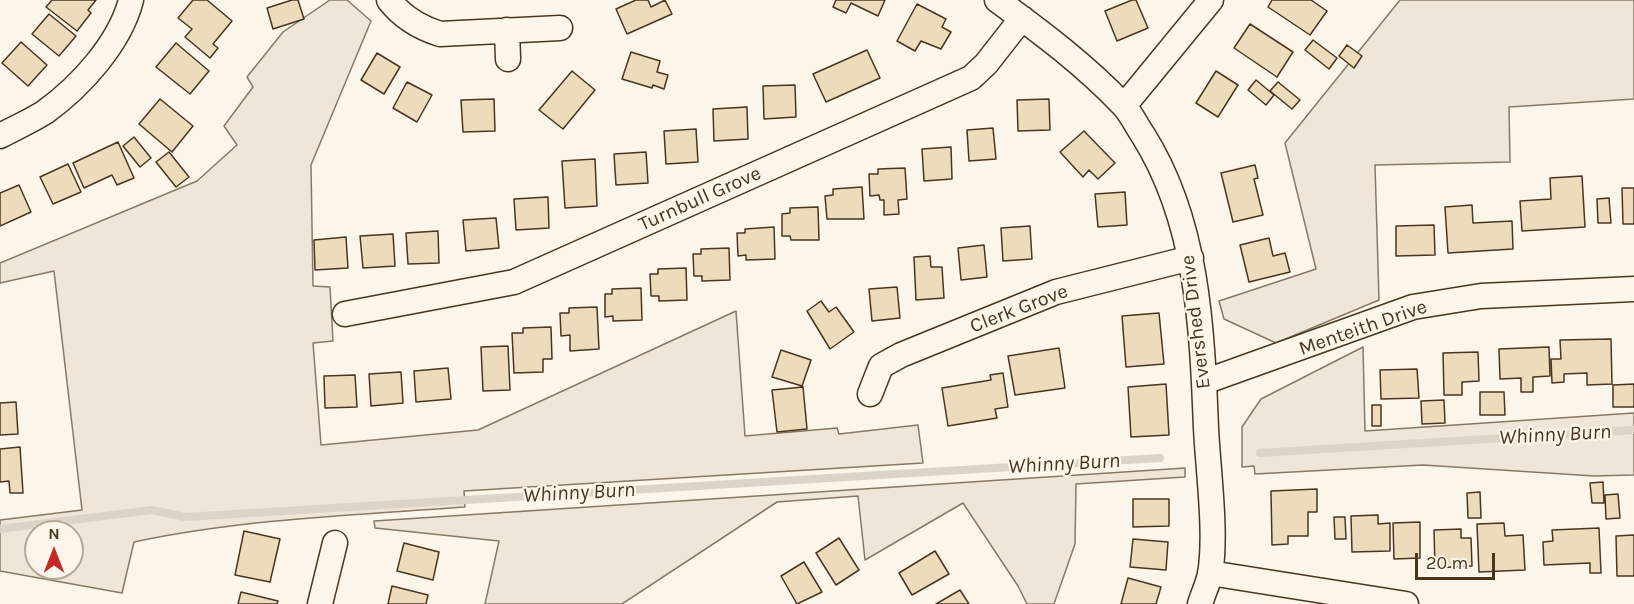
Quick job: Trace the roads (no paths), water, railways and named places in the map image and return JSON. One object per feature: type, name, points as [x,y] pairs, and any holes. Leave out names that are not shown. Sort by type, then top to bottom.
[{"type":"street","points":[[0,136],[44,112],[78,84],[107,48],[131,0]]},
{"type":"street","points":[[389,0],[395,8],[422,28],[441,34],[560,28]]},
{"type":"street","name":"Evershed Drive","points":[[997,0],[1071,56],[1124,106],[1152,150],[1173,197],[1191,258],[1200,316],[1211,525],[1210,573],[1200,604]]},
{"type":"street","points":[[1124,106],[1211,0]]},
{"type":"street","name":"Turnbull Grove","points":[[345,314],[514,282],[971,78],[986,64],[1022,18]]},
{"type":"street","points":[[507,30],[508,59]]},
{"type":"street","name":"Clerk Grove","points":[[870,394],[881,366],[901,355],[1056,292],[1191,258]]},
{"type":"street","name":"Menteith Drive","points":[[1204,382],[1413,307],[1481,296],[1634,289]]},
{"type":"street","points":[[320,604],[335,543]]},
{"type":"street","points":[[1210,573],[1406,604]]},
{"type":"waterway","name":"Whinny Burn","points":[[1260,453],[1634,430]]},
{"type":"waterway","name":"Whinny Burn","points":[[0,529],[152,510],[185,517],[1160,458]]}]
